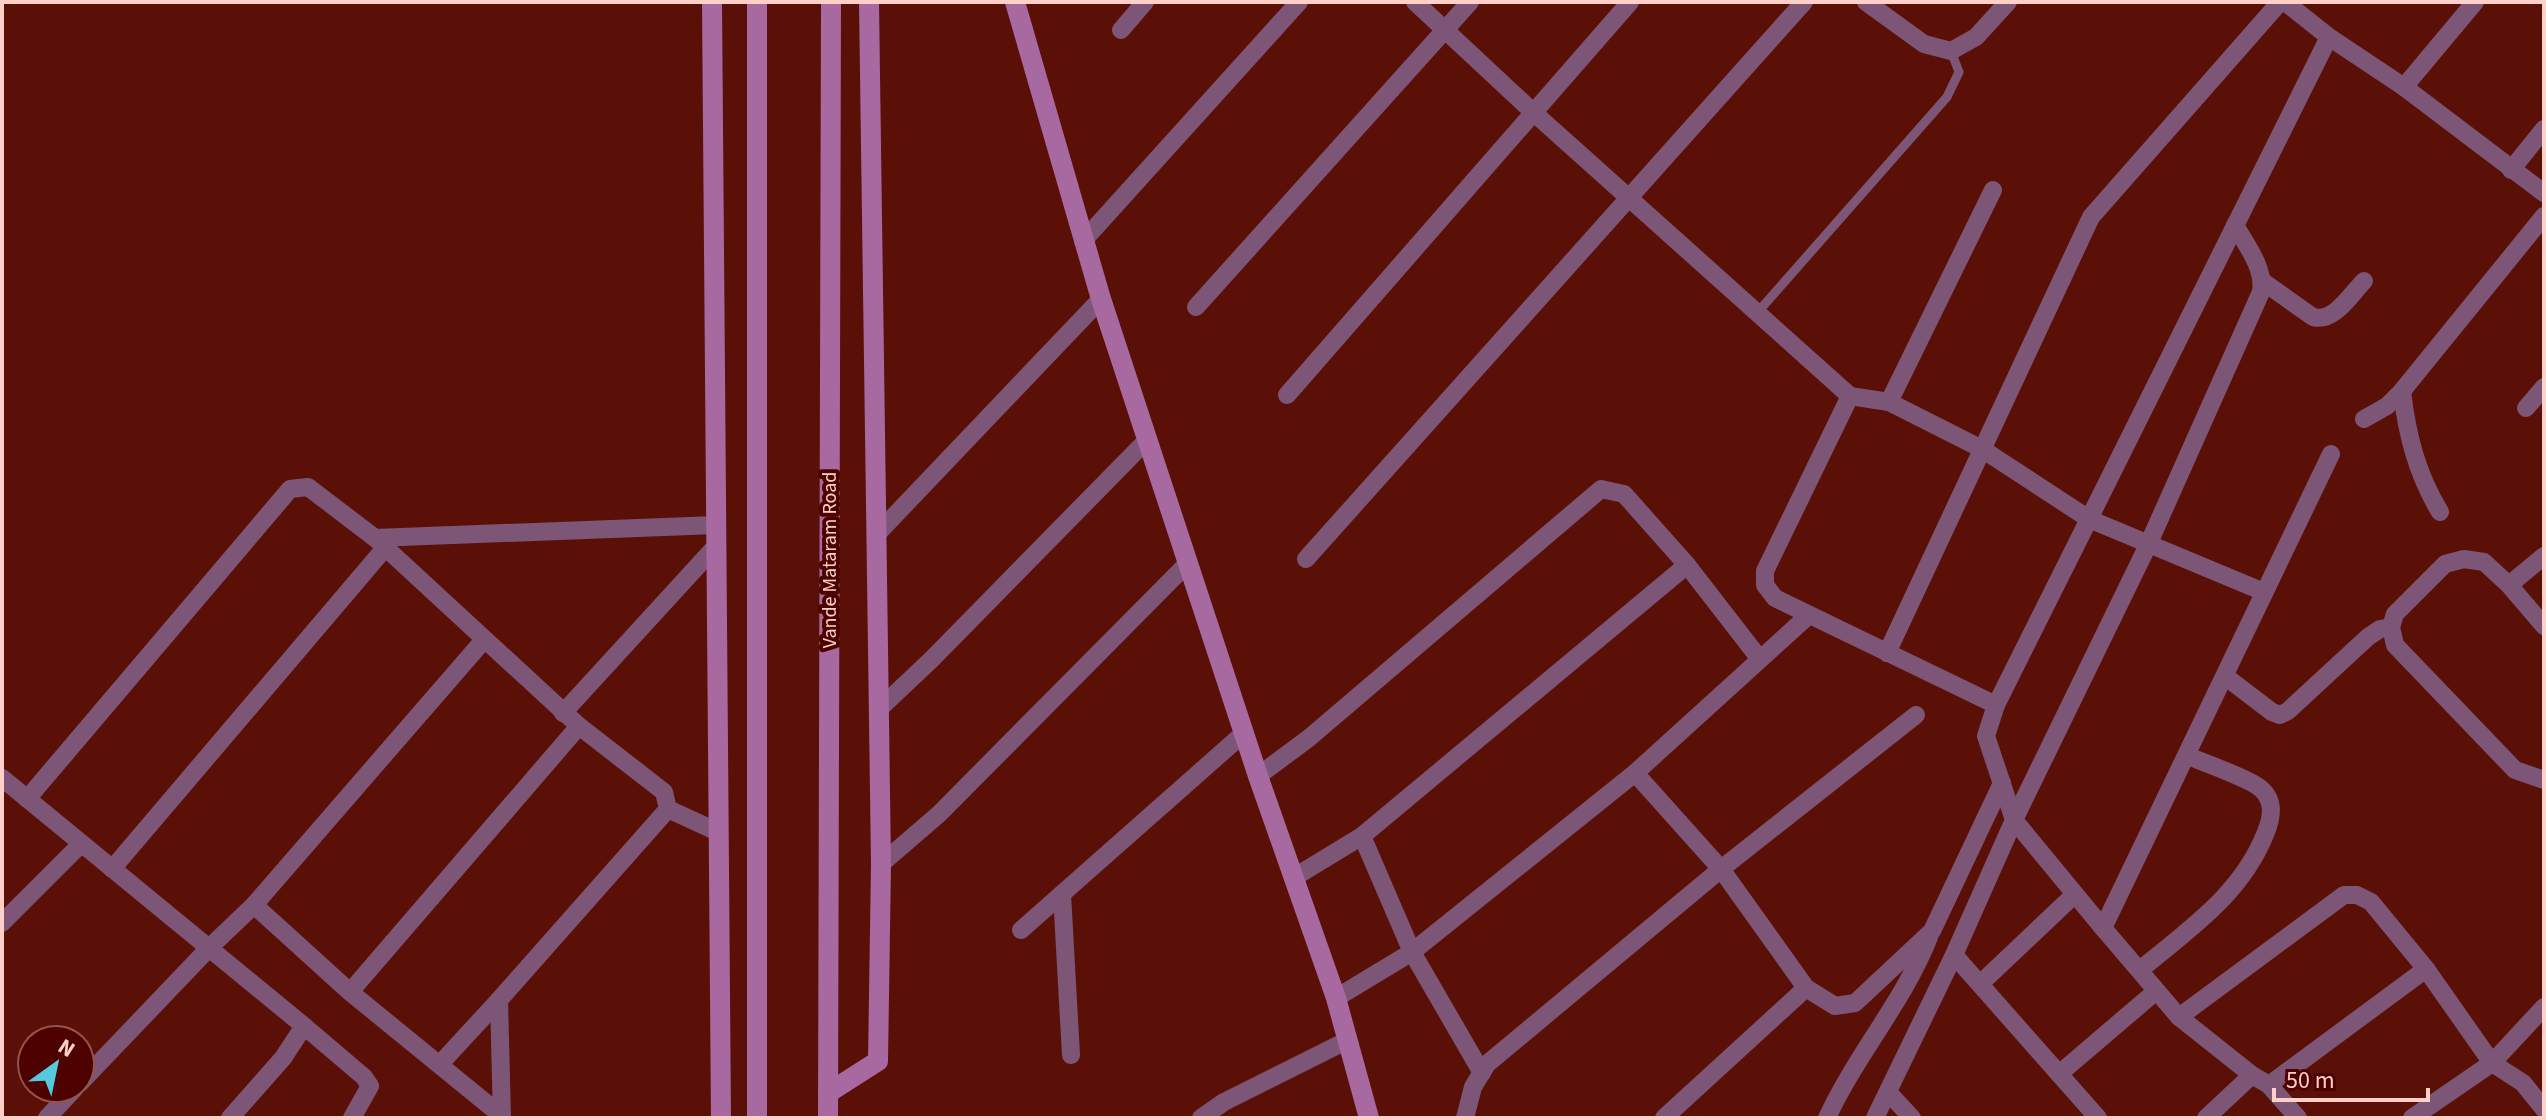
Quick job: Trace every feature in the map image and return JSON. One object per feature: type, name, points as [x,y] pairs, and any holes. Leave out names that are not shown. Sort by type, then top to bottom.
[{"type":"street","points":[[712,2],[721,1118]]},
{"type":"street","points":[[757,2],[757,1118]]},
{"type":"street","name":"Vande Mataram Road","points":[[828,1118],[831,2]]},
{"type":"street","points":[[828,1093],[878,1061],[881,864],[869,2]]},
{"type":"street","points":[[1015,2],[1101,299],[1258,776],[1336,998],[1369,1118]]},
{"type":"street","points":[[1121,30],[1145,2]]},
{"type":"street","points":[[1083,241],[1299,2]]},
{"type":"street","points":[[1415,2],[1850,396],[1889,402],[1982,449],[2089,519],[2264,592]]},
{"type":"street","points":[[1196,307],[1470,2]]},
{"type":"street","points":[[1287,395],[1630,2]]},
{"type":"street","points":[[1306,559],[1804,2]]},
{"type":"street","points":[[1866,2],[1924,44],[1951,51],[1976,37],[2008,2]]},
{"type":"street","points":[[1887,653],[2091,217],[2283,2],[2404,87],[2544,193]]},
{"type":"street","points":[[2404,87],[2475,2]]},
{"type":"street","points":[[2298,1118],[2261,1080],[2179,1017],[2074,895],[2014,820],[1986,736],[1996,705],[2329,37]]},
{"type":"street","points":[[2511,170],[2544,129]]},
{"type":"street","points":[[1889,402],[1993,190]]},
{"type":"street","points":[[2364,419],[2387,406],[2402,391],[2544,216]]},
{"type":"street","points":[[1875,1118],[1954,955],[2014,820],[2148,545],[2261,292],[2260,271],[2235,225]]},
{"type":"street","points":[[2262,281],[2313,317],[2321,319],[2330,316],[2364,281]]},
{"type":"street","points":[[876,535],[1101,299]]},
{"type":"street","points":[[2526,408],[2544,387]]},
{"type":"street","points":[[2402,391],[2415,461],[2440,512]]},
{"type":"street","points":[[1850,396],[1765,571],[1765,585],[1775,598],[1996,705]]},
{"type":"street","points":[[878,710],[1147,440]]},
{"type":"street","points":[[2103,928],[2331,454]]},
{"type":"street","points":[[27,799],[290,489],[308,487],[380,543],[563,713],[664,792],[668,809]]},
{"type":"street","points":[[1258,776],[1309,738],[1601,489],[1624,494],[1687,565],[1759,658]]},
{"type":"street","points":[[112,869],[380,543],[716,525]]},
{"type":"street","points":[[563,713],[716,546]]},
{"type":"street","points":[[2509,585],[2544,556]]},
{"type":"street","points":[[2544,626],[2509,585],[2484,562],[2464,559],[2445,564],[2395,614],[2391,627],[2395,645],[2515,770],[2544,780]]},
{"type":"street","points":[[881,864],[939,814],[1187,564]]},
{"type":"street","points":[[1293,878],[1362,836],[1687,565]]},
{"type":"street","points":[[1336,998],[1412,952],[1635,773],[1809,615]]},
{"type":"street","points":[[2226,677],[2280,715],[2368,637],[2380,629],[2391,627]]},
{"type":"street","points":[[96,1066],[254,905],[483,641]]},
{"type":"street","points":[[1465,1118],[1473,1087],[1487,1064],[1721,869],[1916,715]]},
{"type":"street","points":[[350,992],[579,726]]},
{"type":"street","points":[[1021,930],[1244,733]]},
{"type":"street","points":[[2140,970],[2217,907],[2243,878],[2258,854],[2272,819],[2272,805],[2260,787],[2188,756]]},
{"type":"street","points":[[1635,773],[1721,869],[1806,988],[1835,1006],[1855,1003],[1932,931]]},
{"type":"street","points":[[2,778],[364,1077],[370,1086],[352,1118]]},
{"type":"street","points":[[1827,1118],[1841,1089],[1920,961],[2002,783]]},
{"type":"street","points":[[668,809],[718,832]]},
{"type":"street","points":[[440,1064],[668,809]]},
{"type":"street","points":[[1362,836],[1412,952],[1482,1073]]},
{"type":"street","points":[[2,923],[81,844]]},
{"type":"street","points":[[1062,894],[1071,1055]]},
{"type":"street","points":[[1980,984],[2074,895]]},
{"type":"street","points":[[2179,1017],[2344,895],[2357,895],[2371,902],[2426,969],[2492,1063],[2523,1083],[2544,1109]]},
{"type":"street","points":[[254,905],[350,992],[502,1117]]},
{"type":"street","points":[[1954,955],[2098,1118]]},
{"type":"street","points":[[2206,1118],[2426,969]]},
{"type":"street","points":[[1664,1118],[1806,988]]},
{"type":"street","points":[[2059,1074],[2155,992]]},
{"type":"street","points":[[499,1000],[502,1117]]},
{"type":"street","points":[[2412,1118],[2492,1063],[2544,1007]]},
{"type":"street","points":[[230,1118],[283,1058],[304,1026]]},
{"type":"street","points":[[1201,1118],[1224,1102],[1348,1040]]},
{"type":"street","points":[[1888,1092],[1912,1118]]},
{"type":"lane","points":[[1757,313],[1947,97],[1959,72],[1951,51]]}]
